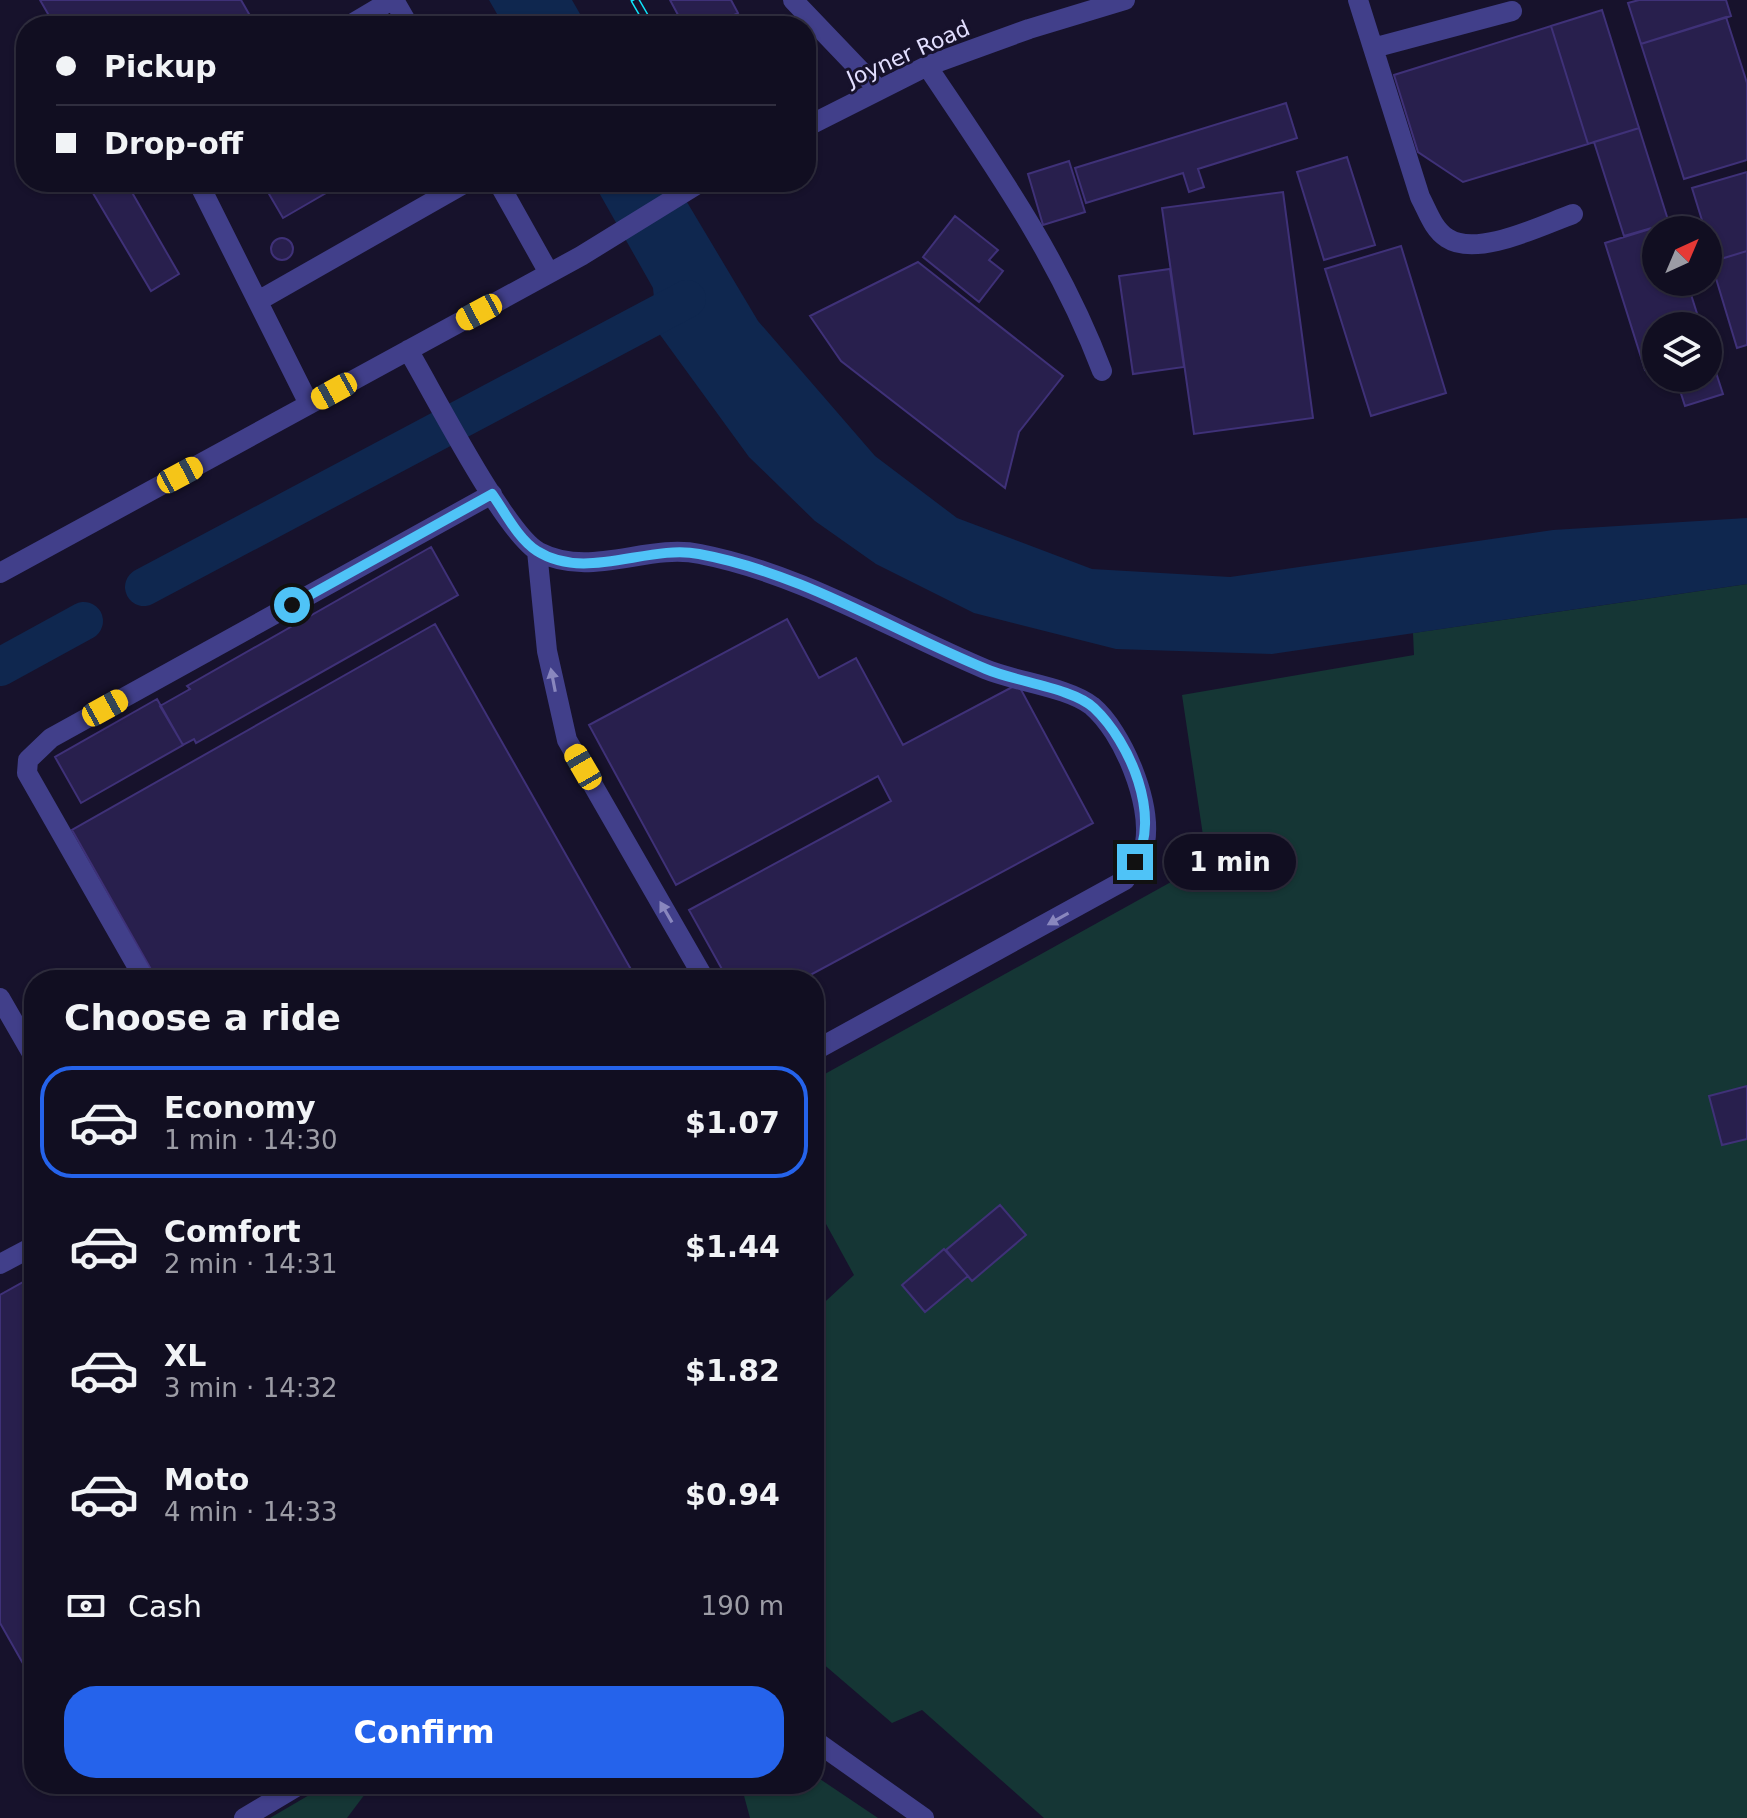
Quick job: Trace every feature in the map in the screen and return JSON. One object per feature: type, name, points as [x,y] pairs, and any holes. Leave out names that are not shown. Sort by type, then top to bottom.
[{"type":"street","points":[[365,16],[393,0]]},
{"type":"street","points":[[793,0],[808,16]]},
{"type":"street","name":"Joyner Road","points":[[816,122],[927,66],[1029,29],[1125,0]]},
{"type":"street","points":[[1358,0],[1420,197],[1435,227],[1448,239],[1462,245],[1483,245],[1573,214]]},
{"type":"street","points":[[1373,48],[1512,11]]},
{"type":"street","points":[[816,24],[879,90]]},
{"type":"street","points":[[927,66],[1048,250],[1072,297],[1102,371]]},
{"type":"street","points":[[203,192],[309,404]]},
{"type":"street","points":[[258,301],[449,192]]},
{"type":"street","points":[[504,192],[549,273]]},
{"type":"street","points":[[0,573],[581,256],[685,192]]},
{"type":"street","points":[[408,350],[492,494],[537,551],[547,651],[567,740],[699,970]]},
{"type":"street","points":[[139,970],[27,773],[28,760],[51,738],[492,494]]},
{"type":"street","points":[[537,551],[583,563],[671,551],[699,553],[784,578],[986,669],[1027,684],[1074,694],[1093,707],[1117,737],[1138,785],[1146,845],[1125,880],[824,1046]]},
{"type":"street","points":[[0,998],[24,1040]]},
{"type":"street","points":[[0,1264],[24,1251]]},
{"type":"street","points":[[824,1747],[924,1818]]},
{"type":"street","points":[[244,1818],[284,1794]]},
{"type":"green space","points":[[1747,584],[1747,1818],[1044,1818],[922,1710],[892,1723],[824,1665],[824,1303],[854,1275],[824,1220],[824,1074],[1207,862],[1182,695],[1414,655],[1413,633]]},
{"type":"green space","points":[[824,1782],[878,1818],[750,1818],[744,1794],[824,1794]]},
{"type":"green space","points":[[311,1794],[365,1794],[347,1818],[270,1818]]},
{"type":"water","points":[[489,0],[572,0],[581,16],[498,16]]},
{"type":"water","points":[[599,192],[681,192],[758,321],[875,456],[957,518],[1092,569],[1230,577],[1553,530],[1747,518],[1747,584],[1272,654],[1116,649],[974,613],[876,564],[815,521],[749,457],[658,332],[650,303],[654,298],[653,288]]},
{"type":"building","points":[[40,0],[241,0],[250,16],[49,16]]},
{"type":"building","points":[[670,0],[731,0],[738,13],[732,16],[679,16]]},
{"type":"building","points":[[1639,0],[1726,0],[1731,16],[1641,44],[1628,3]]},
{"type":"building","points":[[1602,10],[1639,128],[1588,144],[1551,26]]},
{"type":"building","points":[[1726,17],[1747,83],[1747,160],[1684,179],[1641,44]]},
{"type":"building","points":[[1551,26],[1588,144],[1463,182],[1418,152],[1394,75]]},
{"type":"building","points":[[1286,103],[1297,138],[1198,169],[1204,187],[1189,192],[1183,173],[1086,203],[1075,168]]},
{"type":"building","points":[[1639,128],[1667,216],[1642,216],[1642,231],[1624,236],[1594,142]]},
{"type":"building","points":[[1347,157],[1375,245],[1324,260],[1297,172]]},
{"type":"building","points":[[1069,161],[1085,212],[1043,225],[1028,174]]},
{"type":"building","points":[[1747,172],[1747,251],[1722,259],[1722,216],[1701,216],[1692,188]]},
{"type":"building","points":[[92,192],[132,192],[179,274],[151,291]]},
{"type":"building","points":[[268,192],[328,192],[283,218]]},
{"type":"building","points":[[1283,192],[1313,418],[1194,434],[1162,208]]},
{"type":"building","points":[[955,216],[998,250],[989,260],[1003,271],[979,302],[923,257]]},
{"type":"building","points":[[1642,231],[1642,296],[1691,296],[1697,312],[1642,312],[1642,360],[1605,243]]},
{"type":"building","points":[[282,238],[293,249],[282,260],[271,249]]},
{"type":"building","points":[[1401,246],[1446,393],[1371,416],[1325,269]]},
{"type":"building","points":[[1747,251],[1747,345],[1737,348],[1721,296],[1722,259]]},
{"type":"building","points":[[918,262],[1063,376],[1019,432],[1005,488],[841,361],[810,316]]},
{"type":"building","points":[[1170,269],[1184,367],[1133,374],[1119,276]]},
{"type":"building","points":[[1722,391],[1723,394],[1685,406],[1680,392]]},
{"type":"building","points":[[431,547],[458,595],[196,743],[194,739],[183,745],[160,706],[190,689],[187,686]]},
{"type":"building","points":[[787,619],[819,678],[856,658],[903,745],[1018,684],[1093,823],[820,970],[722,970],[689,910],[891,801],[878,776],[676,885],[589,725]]},
{"type":"building","points":[[435,624],[631,970],[151,970],[72,830]]},
{"type":"building","points":[[157,699],[183,745],[81,803],[55,757]]},
{"type":"building","points":[[1747,1086],[1747,1139],[1722,1145],[1709,1096]]},
{"type":"building","points":[[1000,1205],[1026,1235],[972,1281],[946,1250]]},
{"type":"building","points":[[944,1249],[968,1276],[925,1312],[902,1285]]},
{"type":"building","points":[[24,1282],[24,1665],[0,1623],[0,1295]]},
{"type":"waterway","points":[[144,587],[687,299]]},
{"type":"waterway","points":[[0,667],[84,621]]},
{"type":"railway","points":[[635,0],[644,16]]},
{"type":"route","points":[[292,605],[492,494],[537,551],[560,559],[583,563],[671,551],[699,553],[784,578],[821,592],[986,669],[1027,684],[1074,694],[1093,707],[1117,737],[1138,785],[1146,845],[1135,862]]}]
